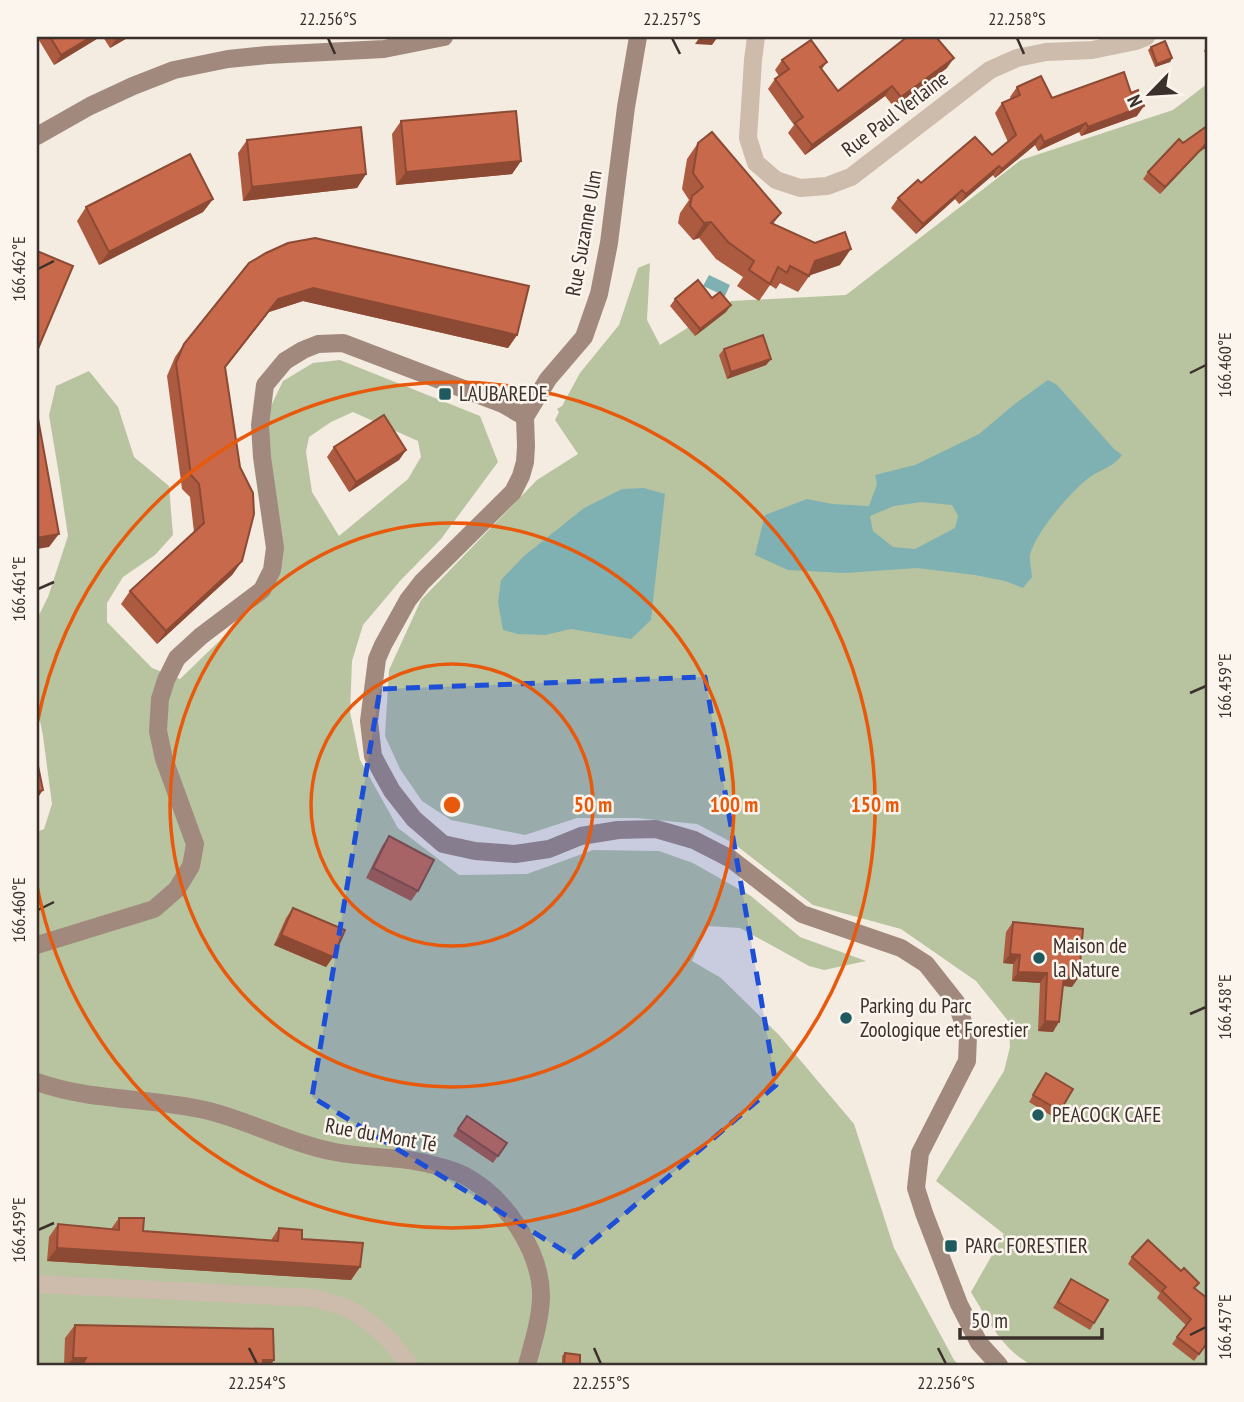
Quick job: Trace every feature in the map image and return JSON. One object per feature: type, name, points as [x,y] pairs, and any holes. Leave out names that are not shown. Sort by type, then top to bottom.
[{"type":"main road","points":[[37,136],[90,106],[174,70],[254,56],[384,49],[444,37]]},
{"type":"main road","name":"Rue Suzanne Ulm","points":[[525,417],[548,379],[584,337],[599,294],[609,243],[626,107],[638,37]]},
{"type":"main road","points":[[37,946],[154,909],[177,890],[191,866],[195,844],[164,759],[158,731],[160,699],[177,658],[201,636],[262,590],[272,570],[275,548],[260,425],[265,385],[285,361],[303,349],[318,344],[343,343],[503,404],[525,417],[525,462],[521,477],[513,492],[422,582],[408,600],[377,659],[369,721],[373,756],[382,774],[414,819],[443,844],[475,852],[515,854],[550,849],[581,836],[618,830],[656,830],[694,840],[731,859],[802,914],[901,948],[926,964],[956,1002],[968,1036],[967,1061],[920,1153],[916,1188],[959,1304],[979,1343],[999,1365]]},
{"type":"main road","name":"Rue du Mont Té","points":[[37,1082],[90,1096],[209,1111],[335,1152],[427,1163],[465,1176],[491,1195],[513,1219],[528,1245],[537,1271],[541,1297],[536,1333],[527,1365]]},
{"type":"street","name":"Rue Paul Verlaine","points":[[756,37],[748,138],[756,163],[776,180],[800,188],[827,186],[851,177],[990,70],[1017,58],[1046,52],[1092,50],[1146,37]]},
{"type":"street","points":[[37,1284],[315,1298],[347,1308],[378,1329],[409,1365]]},
{"type":"highlighted area","points":[[705,677],[776,1085],[574,1257],[312,1097],[380,689]]},
{"type":"green space","points":[[1207,84],[1207,1365],[1032,1365],[1004,1343],[971,1292],[1004,1234],[936,1181],[1004,1071],[1010,1047],[1009,1022],[976,981],[901,929],[813,905],[733,843],[697,824],[636,818],[577,818],[525,835],[451,820],[422,801],[400,769],[385,736],[389,670],[421,600],[537,480],[578,454],[555,420],[559,412],[557,409],[562,406],[580,373],[619,325],[638,268],[650,263],[647,320],[660,345],[731,301],[846,295],[1021,160],[1173,110]]},
{"type":"green space","points":[[340,360],[480,416],[498,462],[441,539],[400,581],[363,625],[352,661],[350,712],[360,760],[398,828],[459,875],[527,874],[593,850],[659,851],[693,863],[751,896],[800,937],[866,961],[824,970],[809,966],[740,928],[707,926],[692,961],[721,978],[779,1035],[854,1124],[894,1248],[959,1365],[537,1365],[538,1348],[527,1365],[37,1365],[37,832],[44,829],[52,804],[37,705],[37,619],[48,597],[68,536],[49,415],[56,386],[89,371],[118,407],[134,457],[169,486],[173,535],[155,555],[123,577],[107,603],[107,622],[152,668],[180,679],[274,588],[276,525],[267,445],[270,408],[283,381],[313,363]],"holes":[[[353,412],[418,441],[421,457],[408,479],[339,536],[312,492],[306,452],[309,437],[331,422]]]},
{"type":"water","points":[[709,275],[730,285],[725,296],[703,286]]},
{"type":"water","points":[[1048,380],[1057,385],[1122,455],[1082,483],[1046,524],[1033,546],[1030,555],[1032,577],[1023,588],[975,575],[917,568],[845,573],[788,570],[755,555],[765,515],[807,499],[832,504],[869,506],[877,484],[875,475],[915,465],[979,434]],"holes":[[[921,502],[952,505],[958,516],[955,528],[915,549],[893,547],[873,531],[870,516],[894,506]]]},
{"type":"water","points":[[644,488],[665,494],[651,620],[631,639],[571,629],[545,635],[518,634],[503,630],[498,602],[501,580],[524,556],[584,508],[622,489]]},
{"type":"building","points":[[50,37],[91,37],[61,55]]},
{"type":"building","points":[[907,37],[936,37],[954,58],[901,97],[892,86],[812,145],[795,123],[803,117],[775,79],[789,69],[782,60],[811,40],[827,62],[820,67],[838,91]]},
{"type":"building","points":[[1165,41],[1172,58],[1157,64],[1151,47]]},
{"type":"building","points":[[1124,72],[1131,93],[1138,90],[1144,106],[1088,127],[1086,123],[1044,142],[1041,135],[1002,169],[999,166],[966,194],[962,190],[923,224],[898,198],[918,180],[921,183],[975,137],[992,155],[1016,135],[1002,103],[1020,95],[1017,87],[1041,76],[1052,98]]},
{"type":"building","points":[[516,111],[521,161],[406,172],[401,121]]},
{"type":"building","points":[[1207,126],[1207,143],[1165,187],[1148,172],[1179,139],[1183,143]]},
{"type":"building","points":[[361,127],[366,174],[252,187],[247,140]]},
{"type":"building","points":[[712,132],[781,213],[771,223],[815,243],[845,232],[851,249],[815,261],[809,276],[790,266],[787,273],[778,267],[770,284],[749,270],[754,261],[728,242],[711,222],[704,223],[690,206],[692,196],[703,187],[693,173],[698,143]]},
{"type":"building","points":[[190,154],[213,199],[109,252],[86,207]]},
{"type":"building","points":[[315,238],[529,286],[517,335],[313,288],[278,299],[225,367],[240,467],[253,493],[254,514],[242,561],[166,631],[130,591],[204,523],[199,484],[191,475],[176,363],[184,344],[249,263],[288,243]]},
{"type":"building","points":[[37,251],[73,266],[37,351]]},
{"type":"building","points":[[698,280],[712,298],[720,292],[731,305],[700,329],[675,299]]},
{"type":"building","points":[[763,335],[771,359],[731,372],[724,349]]},
{"type":"building","points":[[37,413],[59,534],[37,538]]},
{"type":"building","points":[[384,415],[406,450],[356,482],[334,447]]},
{"type":"building","points":[[37,761],[43,790],[37,792]]},
{"type":"building","points":[[389,836],[434,860],[418,891],[373,868]]},
{"type":"building","points":[[293,908],[345,930],[333,957],[281,935]]},
{"type":"building","name":"Maison de la Nature","points":[[1013,922],[1083,929],[1079,977],[1064,976],[1059,1022],[1045,1021],[1047,973],[1018,972],[1020,955],[1010,954]]},
{"type":"building","points":[[1046,1073],[1073,1089],[1060,1111],[1033,1095]]},
{"type":"building","points":[[467,1116],[507,1143],[498,1156],[458,1129]]},
{"type":"building","points":[[119,1218],[144,1218],[143,1231],[278,1241],[279,1228],[302,1230],[302,1239],[363,1243],[360,1267],[57,1248],[58,1224],[119,1230]]},
{"type":"building","points":[[1148,1240],[1181,1271],[1184,1268],[1199,1283],[1194,1288],[1207,1298],[1207,1343],[1199,1354],[1177,1337],[1191,1319],[1162,1291],[1166,1287],[1132,1257]]},
{"type":"building","points":[[1071,1279],[1108,1300],[1094,1323],[1058,1302]]},
{"type":"building","points":[[75,1325],[273,1329],[274,1360],[263,1360],[263,1365],[83,1364],[86,1358],[73,1358]]},
{"type":"building","points":[[565,1353],[580,1355],[580,1365],[564,1365]]},
{"type":"place","name":"LAUBAREDE","points":[[445,394]]},
{"type":"place","name":"Maison de la Nature","points":[[1039,958]]},
{"type":"place","name":"Parking du Parc Zoologique et Forestier","points":[[846,1018]]},
{"type":"place","name":"PEACOCK CAFE","points":[[1038,1115]]},
{"type":"place","name":"PARC FORESTIER","points":[[951,1246]]}]
